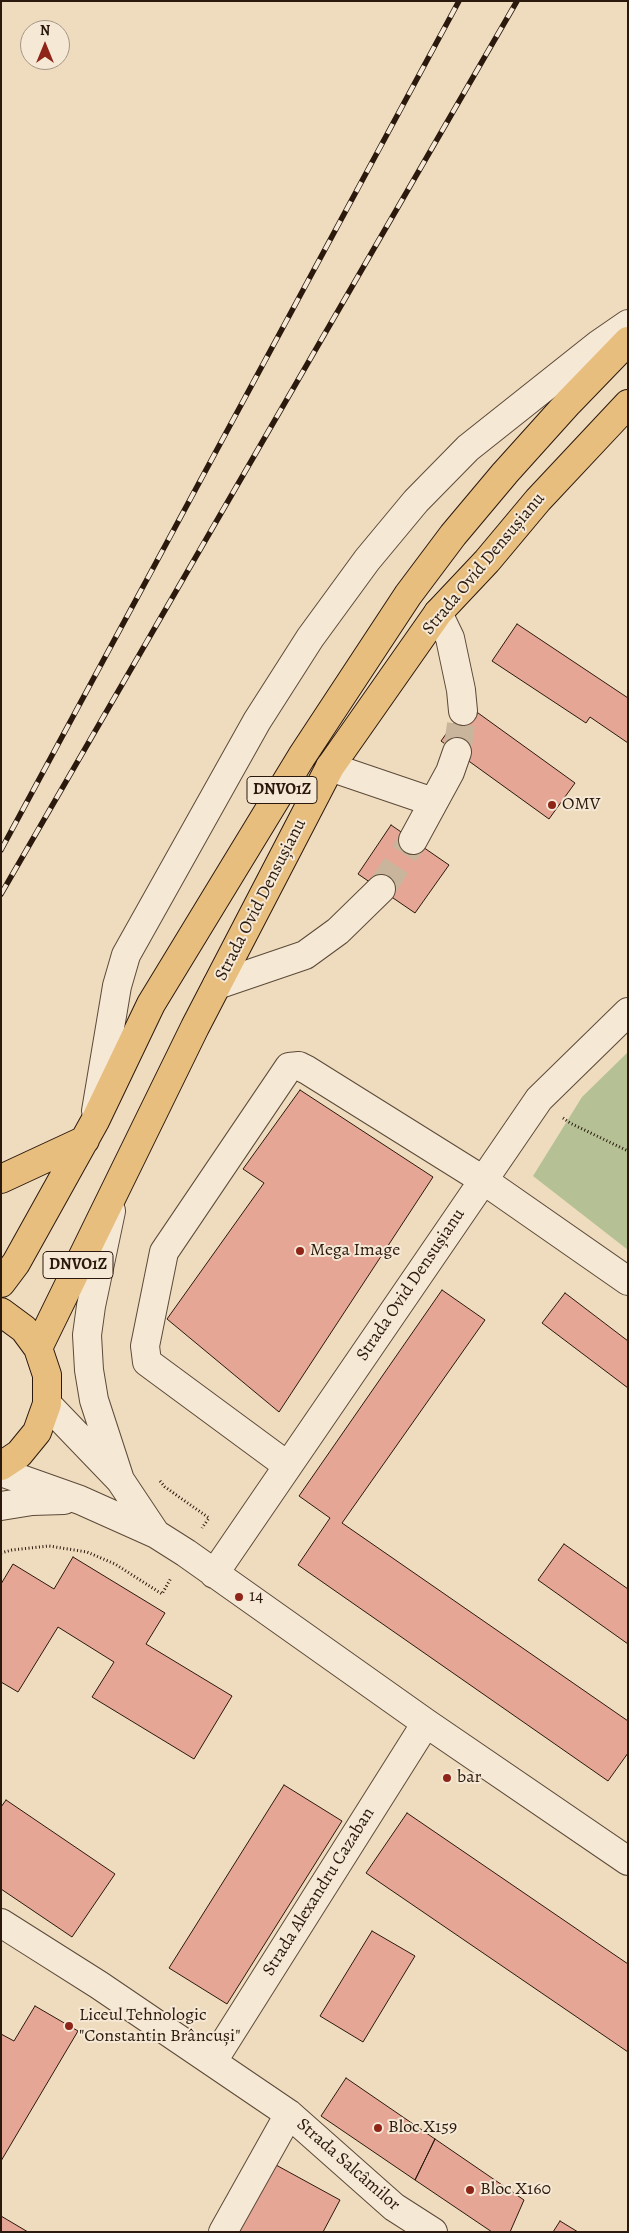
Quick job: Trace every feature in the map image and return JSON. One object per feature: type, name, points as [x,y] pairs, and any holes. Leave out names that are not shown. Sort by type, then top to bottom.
[{"type":"main road","name":"Strada Ovid Densușianu","points":[[1,1283],[16,1263],[90,1130],[151,1004],[302,756],[408,595],[453,535],[505,473],[568,403],[628,341]]},
{"type":"main road","name":"Strada Ovid Densușianu","points":[[38,1348],[118,1182],[217,985],[330,767],[438,613],[487,561],[538,500],[628,404]]},
{"type":"main road","points":[[1,1178],[90,1130]]},
{"type":"main road","points":[[1,1312],[24,1329],[38,1348],[47,1375],[47,1404],[37,1432],[19,1454],[1,1466]]},
{"type":"street","name":"Strada Ovid Densușianu","points":[[90,1130],[117,986],[126,955],[256,721],[310,638],[367,560],[404,516],[468,448],[591,350],[628,324]]},
{"type":"street","points":[[438,613],[450,638],[461,690],[463,711]]},
{"type":"street","points":[[413,840],[450,772],[457,752]]},
{"type":"street","points":[[330,767],[433,802]]},
{"type":"street","points":[[217,985],[305,955],[338,931],[381,889]]},
{"type":"street","name":"Strada Ovid Densușianu","points":[[214,1574],[539,1099],[628,1012]]},
{"type":"street","points":[[288,1466],[147,1362],[145,1346],[164,1252],[289,1068],[299,1066],[307,1070],[483,1180],[628,1281]]},
{"type":"street","points":[[118,1182],[101,1253],[87,1335],[89,1370],[94,1400],[120,1480]]},
{"type":"street","points":[[47,1404],[120,1480],[156,1534]]},
{"type":"street","points":[[1,1472],[80,1500],[156,1534],[426,1723],[628,1861]]},
{"type":"street","points":[[1,1506],[32,1501],[80,1500]]},
{"type":"street","name":"Strada Alexandru Cazaban","points":[[213,2061],[426,1723]]},
{"type":"street","name":"Strada Salcâmilor","points":[[1,1924],[213,2061],[289,2114],[394,2207],[433,2232]]},
{"type":"street","name":"Strada Salcâmilor","points":[[223,2232],[289,2114]]},
{"type":"path","points":[[539,1099],[570,1123],[628,1151]]},
{"type":"green space","points":[[628,1052],[628,1250],[533,1176],[582,1097]]},
{"type":"building","points":[[517,624],[628,698],[628,743],[590,717],[586,723],[492,661]]},
{"type":"building","points":[[467,705],[575,783],[549,819],[441,741]]},
{"type":"building","points":[[391,825],[449,865],[415,913],[358,874]]},
{"type":"building","name":"Mega Image","points":[[300,1090],[433,1177],[279,1412],[167,1319],[264,1183],[243,1169]]},
{"type":"building","points":[[442,1290],[485,1320],[342,1523],[628,1721],[628,1753],[608,1781],[298,1565],[330,1518],[299,1496]]},
{"type":"building","points":[[565,1293],[628,1341],[628,1388],[542,1323]]},
{"type":"building","points":[[564,1544],[628,1589],[628,1644],[538,1580]]},
{"type":"building","points":[[73,1557],[165,1613],[146,1644],[232,1696],[194,1759],[92,1697],[114,1662],[58,1627],[18,1692],[1,1682],[1,1584],[13,1564],[54,1589]]},
{"type":"building","points":[[284,1785],[342,1821],[227,2004],[169,1968]]},
{"type":"building","points":[[6,1800],[115,1874],[72,1937],[1,1889],[1,1807]]},
{"type":"building","points":[[407,1813],[628,1964],[628,2052],[366,1873]]},
{"type":"building","points":[[372,1931],[415,1956],[363,2042],[320,2016]]},
{"type":"building","points":[[35,2006],[78,2031],[1,2161],[1,2034],[14,2041]]},
{"type":"building","name":"Bloc X159","points":[[346,2078],[435,2139],[415,2180],[321,2116]]},
{"type":"building","name":"Bloc X160","points":[[435,2139],[524,2200],[510,2232],[492,2232],[415,2180]]},
{"type":"building","points":[[276,2165],[340,2200],[323,2232],[239,2232]]},
{"type":"building","points":[[1,2216],[28,2232],[1,2232]]},
{"type":"building","points":[[560,2221],[578,2232],[553,2232]]},
{"type":"tunnel","points":[[457,752],[463,711]]},
{"type":"tunnel","points":[[381,889],[413,840]]},
{"type":"railway","points":[[1,850],[459,1]]},
{"type":"railway","points":[[1,894],[517,1]]},
{"type":"place","name":"OMV","points":[[552,805]]},
{"type":"place","name":"Mega Image","points":[[300,1251]]},
{"type":"place","name":"14","points":[[239,1597]]},
{"type":"place","name":"bar","points":[[447,1778]]},
{"type":"place","name":"Liceul Tehnologic \"Constantin Brâncuși\"","points":[[69,2026]]},
{"type":"place","name":"Bloc X159","points":[[378,2128]]},
{"type":"place","name":"Bloc X160","points":[[470,2190]]}]
